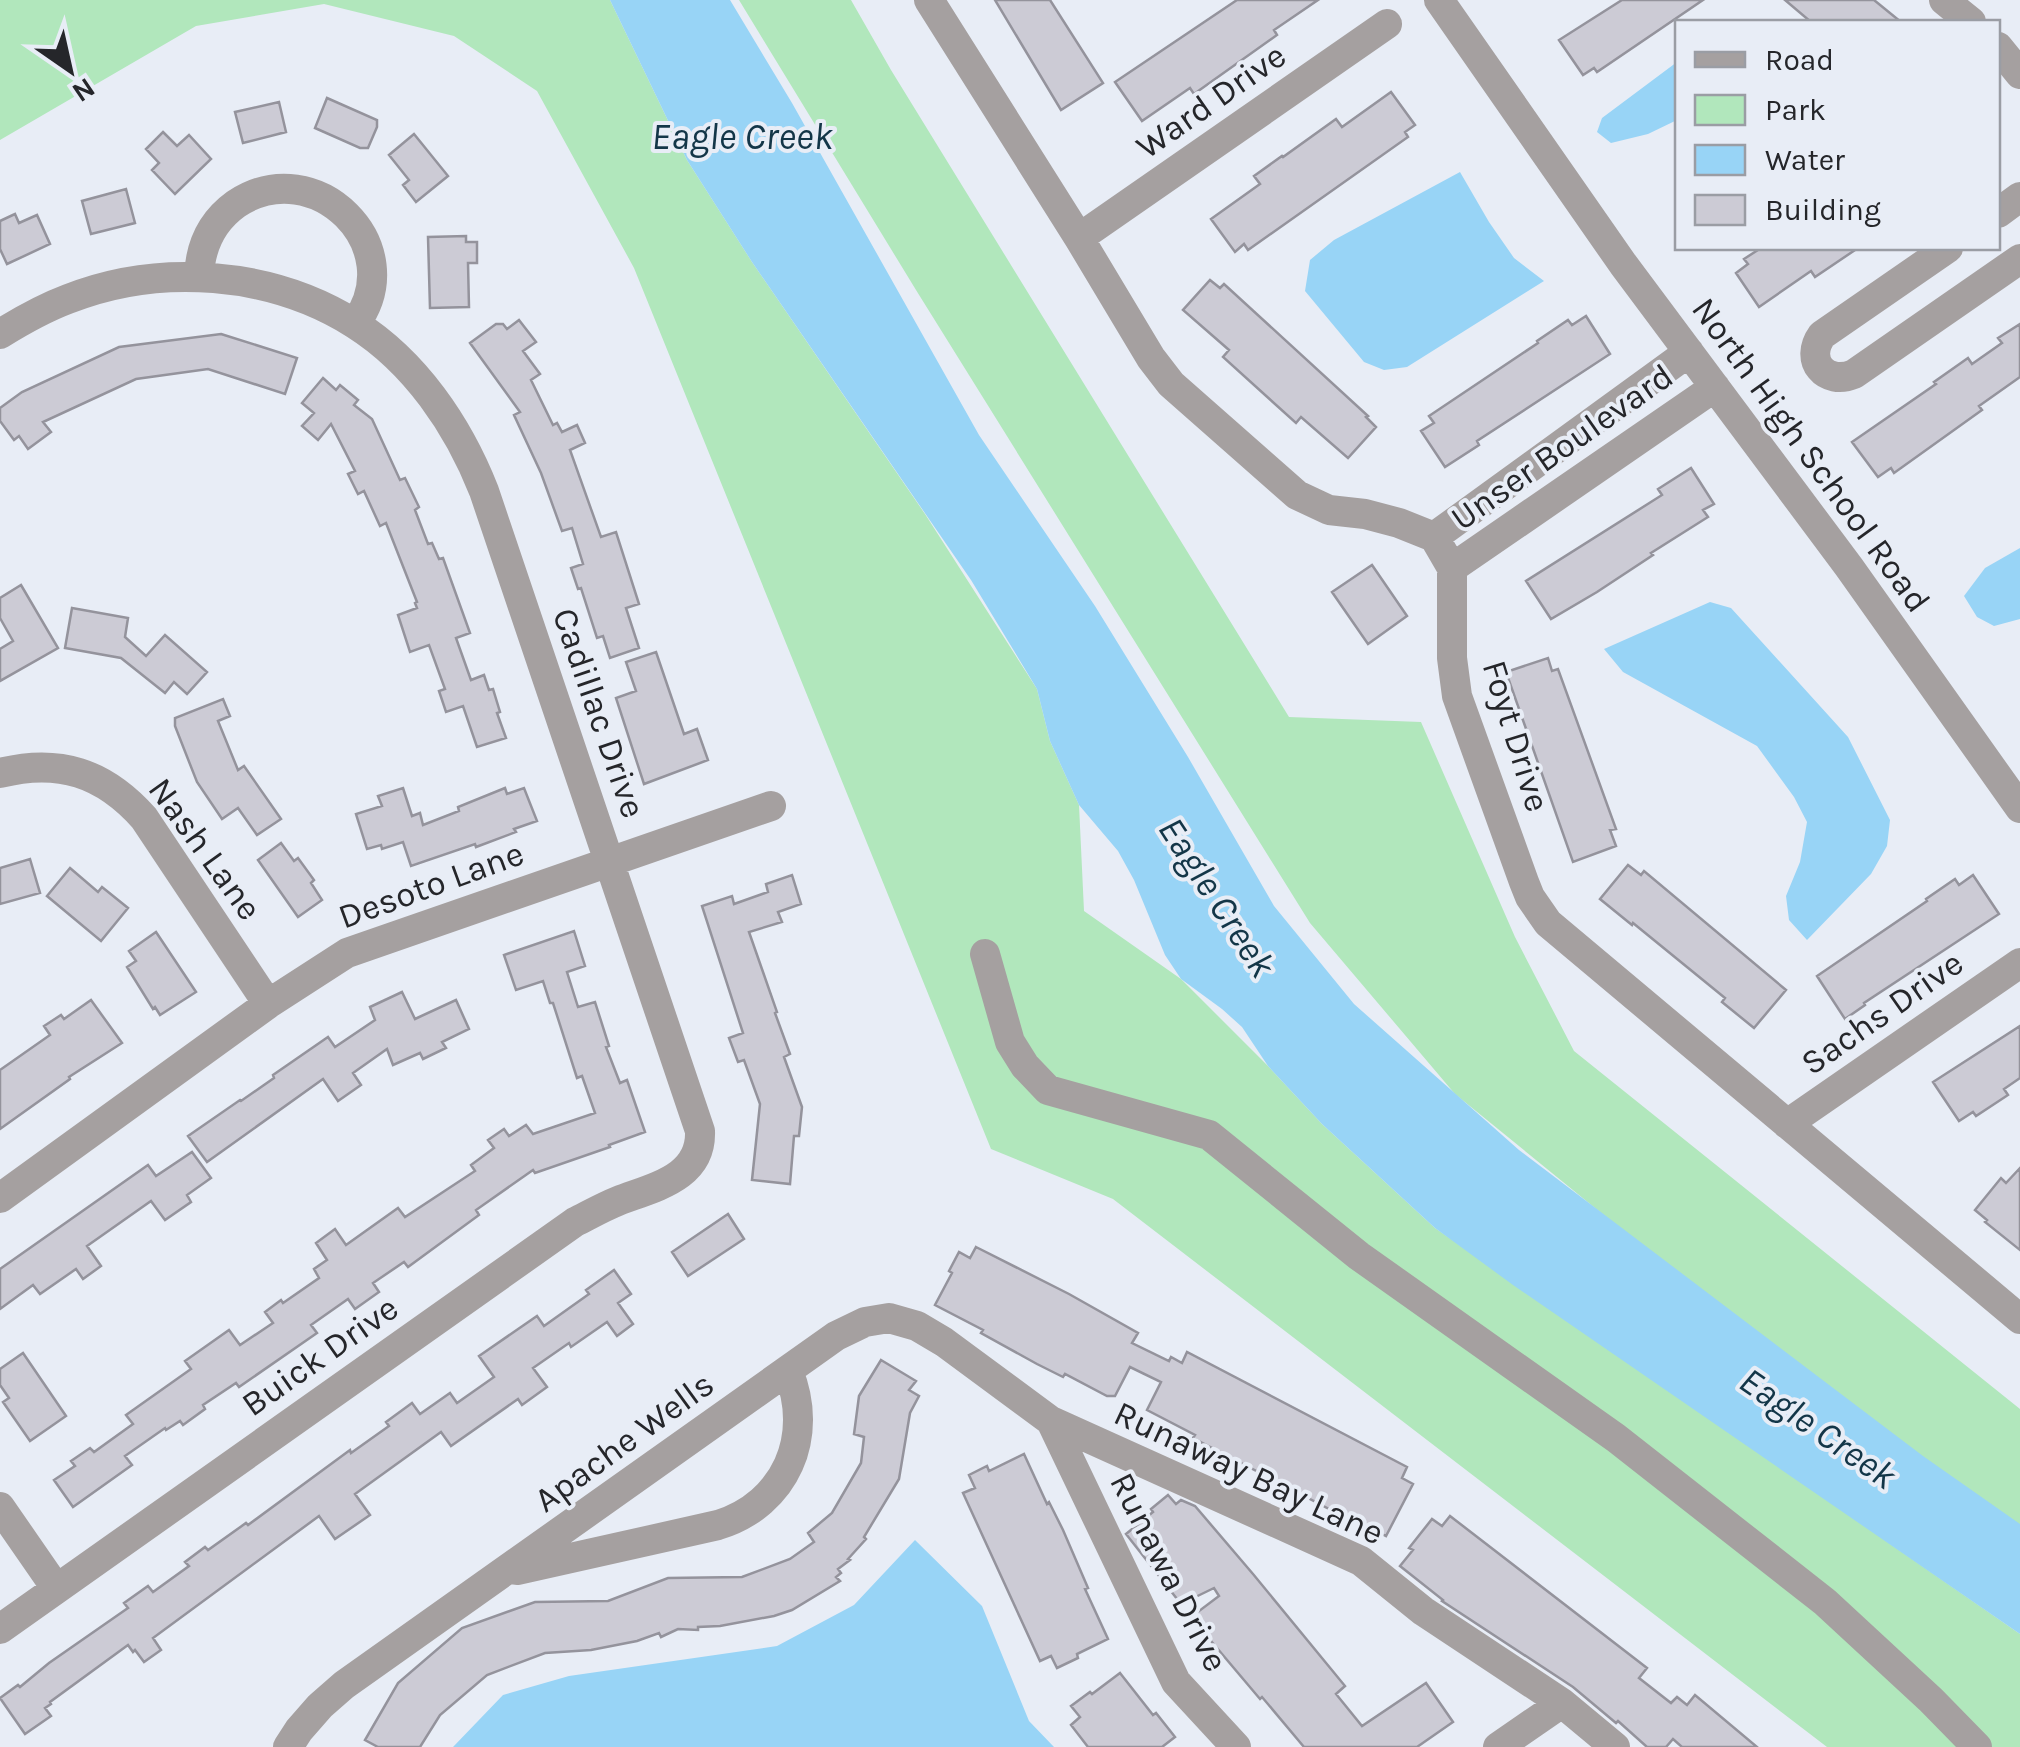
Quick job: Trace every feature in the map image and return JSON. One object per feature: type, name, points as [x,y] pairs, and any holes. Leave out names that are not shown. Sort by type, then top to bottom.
[{"type":"street","points":[[929,0],[1161,372],[1297,495],[1328,510],[1382,518],[1434,537],[1452,568]]},
{"type":"street","name":"North High School Road","points":[[1439,0],[1623,264],[1849,567],[2020,808]]},
{"type":"street","points":[[1944,0],[1969,20]]},
{"type":"street","name":"Ward Drive","points":[[1079,238],[1387,24]]},
{"type":"street","points":[[2000,49],[2020,74]]},
{"type":"street","points":[[199,277],[204,245],[228,210],[267,190],[289,188],[311,193],[330,200],[347,214],[369,252],[369,296],[355,324]]},
{"type":"street","points":[[1945,250],[1822,334],[1816,345],[1816,358],[1822,370],[1833,378],[1854,374],[2020,259]]},
{"type":"street","name":"Cadillac Drive","points":[[0,334],[70,298],[101,288],[133,281],[199,277],[264,286],[316,304],[355,324],[419,381],[451,424],[476,471],[700,1131],[693,1162]]},
{"type":"street","name":"Unser Boulevard","points":[[1434,537],[1689,352]]},
{"type":"street","name":"Unser Boulevard","points":[[1452,568],[1715,388]]},
{"type":"street","name":"Foyt Drive","points":[[1452,568],[1452,658],[1457,696],[1538,911],[1559,934],[2020,1319]]},
{"type":"street","name":"Nash Lane","points":[[0,773],[30,766],[62,768],[92,777],[125,798],[144,818],[268,1004]]},
{"type":"street","name":"Desoto Lane","points":[[0,1198],[268,1004],[348,953],[771,806]]},
{"type":"street","points":[[985,954],[1010,1042],[1025,1066],[1048,1090],[1208,1134],[1359,1256],[1616,1438],[1825,1602],[1978,1747]]},
{"type":"street","name":"Sachs Drive","points":[[1787,1124],[2020,963]]},
{"type":"street","name":"Buick Drive","points":[[0,1629],[575,1222],[672,1180],[693,1162]]},
{"type":"street","name":"Apache Wells","points":[[288,1747],[306,1721],[344,1685],[850,1328],[889,1318]]},
{"type":"street","name":"Runaway Bay Lane","points":[[889,1318],[917,1326],[944,1342],[1051,1421],[1361,1561],[1422,1611],[1562,1703],[1615,1747]]},
{"type":"street","name":"Apache Wells","points":[[504,1573],[718,1526],[757,1506],[780,1483],[796,1443],[798,1402],[788,1371]]},
{"type":"street","name":"Runawa Drive","points":[[1051,1421],[1176,1682],[1236,1747]]},
{"type":"street","points":[[0,1507],[56,1588]]},
{"type":"street","points":[[1498,1747],[1562,1703]]},
{"type":"green space","points":[[0,0],[610,0],[687,160],[925,514],[1037,689],[1050,741],[1079,805],[1084,911],[1181,979],[1322,1124],[1435,1228],[2020,1634],[2020,1747],[1827,1747],[1113,1199],[991,1149],[634,268],[537,91],[454,36],[324,4],[196,26],[0,140]]},
{"type":"green space","points":[[739,0],[851,0],[1289,717],[1421,722],[1515,937],[1574,1051],[2020,1409],[2020,1554],[1455,1094],[1310,923]]},
{"type":"water","name":"Eagle Creek","points":[[610,0],[730,0],[979,435],[1095,606],[1274,906],[1354,1004],[1519,1150],[1923,1456],[2020,1524],[2020,1634],[1435,1228],[1322,1124],[1268,1066],[1242,1027],[1181,979],[1165,955],[1118,851],[1079,805],[1050,741],[1037,689],[971,580],[752,262],[687,160]]},
{"type":"water","points":[[1675,63],[1675,121],[1648,134],[1611,143],[1597,132],[1602,118]]},
{"type":"water","points":[[1460,172],[1514,258],[1544,281],[1407,367],[1384,370],[1364,362],[1305,291],[1310,260],[1334,240]]},
{"type":"water","points":[[2020,548],[2020,619],[1994,626],[1977,617],[1964,596],[1985,568]]},
{"type":"water","points":[[1710,602],[1731,608],[1848,737],[1890,820],[1887,846],[1871,874],[1807,940],[1789,920],[1786,896],[1800,862],[1807,822],[1794,797],[1757,746],[1623,672],[1604,649]]},
{"type":"water","points":[[915,1540],[982,1606],[1029,1721],[1054,1747],[453,1747],[503,1695],[569,1676],[777,1646],[854,1605]]},
{"type":"building","points":[[995,0],[1050,0],[1103,83],[1061,110]]},
{"type":"building","points":[[1237,0],[1318,0],[1274,30],[1277,35],[1194,94],[1190,88],[1142,121],[1115,82]]},
{"type":"building","points":[[1622,0],[1703,0],[1597,72],[1594,68],[1583,75],[1559,40]]},
{"type":"building","points":[[1785,0],[1874,0],[1899,20],[1809,20]]},
{"type":"building","points":[[1391,92],[1415,125],[1405,132],[1408,137],[1248,250],[1244,244],[1235,252],[1211,219],[1260,184],[1254,176],[1282,156],[1336,119],[1342,127]]},
{"type":"building","points":[[327,98],[377,120],[368,148],[315,128]]},
{"type":"building","points":[[279,102],[286,132],[243,143],[235,112]]},
{"type":"building","points":[[163,132],[177,146],[189,135],[211,159],[175,194],[152,170],[159,163],[146,149]]},
{"type":"building","points":[[414,134],[448,176],[416,202],[403,185],[409,180],[389,155]]},
{"type":"building","points":[[126,189],[135,223],[91,234],[82,201]]},
{"type":"building","points":[[15,214],[19,223],[37,215],[50,244],[7,264],[0,249],[0,221]]},
{"type":"building","points":[[466,236],[466,242],[477,242],[477,263],[468,263],[469,307],[430,308],[428,237]]},
{"type":"building","points":[[1758,250],[1855,250],[1815,277],[1811,271],[1759,307],[1736,273],[1748,264],[1744,259]]},
{"type":"building","points":[[1210,280],[1220,288],[1224,284],[1368,416],[1376,427],[1348,458],[1301,417],[1296,423],[1223,357],[1229,350],[1183,310]]},
{"type":"building","points":[[1586,316],[1610,354],[1477,441],[1479,445],[1445,467],[1421,431],[1434,423],[1429,416],[1568,320],[1572,325]]},
{"type":"building","points":[[519,320],[536,342],[523,351],[540,374],[531,380],[553,425],[557,423],[562,432],[577,425],[585,443],[570,450],[601,537],[616,532],[639,604],[626,608],[639,648],[610,658],[603,636],[597,638],[571,568],[583,564],[572,528],[562,531],[514,415],[520,412],[470,343],[496,324],[507,329]]},
{"type":"building","points":[[2020,324],[2020,377],[1979,406],[1982,410],[1894,473],[1891,468],[1878,477],[1852,442],[1968,358],[1972,364],[2002,343],[1998,338]]},
{"type":"building","points":[[221,334],[297,358],[285,394],[208,369],[136,379],[43,422],[51,432],[28,449],[19,436],[14,440],[0,421],[0,408],[22,392],[119,347]]},
{"type":"building","points":[[323,378],[336,390],[340,385],[358,400],[354,405],[372,419],[400,480],[405,478],[419,507],[415,510],[428,544],[432,543],[439,559],[443,558],[470,633],[456,638],[471,680],[484,675],[489,690],[493,689],[506,738],[477,747],[463,706],[446,712],[439,691],[445,689],[429,645],[410,652],[398,615],[417,608],[417,602],[386,523],[380,526],[364,491],[358,494],[348,474],[355,471],[331,424],[318,440],[302,426],[314,413],[302,403]]},
{"type":"building","points":[[1691,468],[1714,504],[1703,510],[1708,517],[1551,619],[1526,581],[1662,495],[1658,489]]},
{"type":"building","points":[[1372,565],[1407,616],[1368,644],[1332,592]]},
{"type":"building","points":[[21,585],[58,648],[0,681],[0,649],[13,641],[0,618],[0,598]]},
{"type":"building","points":[[72,608],[128,618],[125,637],[146,656],[165,635],[207,672],[187,694],[174,682],[165,693],[121,658],[65,648]]},
{"type":"building","points":[[656,652],[684,734],[697,729],[708,760],[644,784],[616,698],[636,691],[626,662]]},
{"type":"building","points":[[1548,658],[1552,671],[1558,669],[1616,829],[1610,830],[1616,846],[1573,862],[1506,672]]},
{"type":"building","points":[[223,699],[230,716],[218,721],[238,770],[244,766],[281,819],[257,835],[238,808],[222,819],[197,782],[175,726],[175,718]]},
{"type":"building","points":[[403,788],[412,816],[420,813],[423,825],[505,788],[507,794],[524,788],[537,821],[476,847],[475,844],[411,866],[403,842],[367,849],[356,814],[382,806],[378,796]]},
{"type":"building","points":[[281,843],[314,880],[311,883],[322,900],[298,917],[258,860]]},
{"type":"building","points":[[30,859],[40,893],[0,904],[0,868]]},
{"type":"building","points":[[1628,865],[1641,875],[1644,871],[1786,990],[1754,1028],[1722,1002],[1725,998],[1600,899]]},
{"type":"building","points":[[70,868],[98,892],[102,887],[128,908],[101,941],[47,896]]},
{"type":"building","points":[[792,875],[801,904],[778,912],[782,922],[749,932],[790,1054],[784,1057],[802,1107],[799,1136],[794,1136],[790,1184],[752,1180],[760,1104],[744,1060],[738,1062],[729,1038],[743,1033],[702,906],[732,896],[734,904],[768,892],[766,884]]},
{"type":"building","points":[[1973,875],[1999,914],[1845,1019],[1817,976],[1955,879],[1959,885]]},
{"type":"building","points":[[574,931],[585,966],[567,972],[578,1007],[595,1002],[609,1046],[606,1047],[620,1083],[627,1080],[645,1132],[535,1173],[533,1170],[476,1210],[479,1215],[408,1267],[404,1262],[373,1283],[379,1292],[355,1309],[348,1299],[311,1325],[317,1333],[239,1387],[236,1383],[203,1405],[205,1409],[183,1425],[180,1421],[165,1428],[125,1456],[132,1465],[73,1507],[54,1480],[75,1466],[71,1461],[90,1448],[94,1452],[133,1424],[126,1415],[191,1369],[185,1361],[229,1330],[240,1345],[273,1323],[265,1312],[319,1278],[314,1269],[327,1260],[316,1243],[335,1229],[346,1245],[398,1208],[405,1217],[475,1171],[471,1165],[494,1148],[488,1140],[504,1129],[509,1136],[526,1125],[533,1134],[595,1113],[582,1076],[577,1078],[543,981],[516,990],[504,955]]},
{"type":"building","points":[[156,932],[196,992],[160,1015],[127,967],[136,961],[129,951]]},
{"type":"building","points":[[402,992],[415,1019],[456,1000],[469,1029],[442,1042],[446,1048],[423,1059],[420,1053],[393,1065],[387,1049],[353,1073],[361,1085],[338,1101],[323,1079],[207,1162],[188,1136],[328,1037],[335,1047],[375,1020],[370,1007]]},
{"type":"building","points":[[91,1000],[122,1043],[0,1129],[0,1070],[50,1035],[44,1026],[61,1015],[64,1019]]},
{"type":"building","points":[[2020,1026],[2020,1078],[2004,1089],[2008,1095],[1976,1116],[1973,1112],[1959,1121],[1933,1082]]},
{"type":"building","points":[[192,1152],[211,1178],[187,1195],[191,1202],[165,1220],[151,1201],[87,1246],[101,1266],[83,1279],[76,1269],[40,1294],[33,1285],[0,1309],[0,1269],[148,1165],[156,1176]]},
{"type":"building","points":[[2020,1168],[2020,1250],[1975,1210],[2001,1178],[2006,1183]]},
{"type":"building","points":[[728,1214],[744,1239],[688,1276],[672,1252]]},
{"type":"building","points":[[976,1247],[1138,1333],[1132,1343],[1169,1361],[1171,1357],[1182,1363],[1187,1352],[1407,1467],[1402,1478],[1413,1484],[1386,1536],[1193,1438],[1195,1435],[1147,1410],[1161,1382],[1130,1367],[1115,1396],[1107,1396],[1037,1364],[935,1305],[959,1252],[970,1258]]},
{"type":"building","points":[[614,1270],[631,1294],[618,1303],[633,1324],[617,1336],[607,1322],[571,1347],[569,1343],[533,1368],[547,1387],[522,1405],[518,1399],[451,1446],[441,1432],[355,1494],[370,1515],[335,1539],[319,1516],[153,1638],[161,1650],[144,1662],[128,1645],[50,1702],[45,1708],[51,1716],[25,1734],[0,1698],[128,1608],[124,1603],[148,1586],[153,1592],[189,1566],[185,1562],[205,1547],[208,1550],[248,1525],[389,1426],[386,1422],[412,1403],[420,1414],[450,1393],[457,1403],[494,1377],[479,1356],[537,1316],[544,1326],[589,1294],[586,1290]]},
{"type":"building","points":[[23,1353],[66,1416],[30,1441],[3,1402],[9,1398],[0,1385],[0,1369]]},
{"type":"building","points":[[881,1360],[916,1381],[909,1390],[919,1396],[910,1413],[899,1479],[866,1539],[838,1569],[841,1573],[836,1577],[840,1581],[792,1610],[774,1616],[698,1630],[678,1629],[661,1637],[659,1633],[591,1650],[545,1653],[487,1675],[440,1715],[420,1747],[378,1747],[365,1740],[398,1683],[462,1628],[535,1602],[608,1601],[668,1578],[742,1577],[790,1559],[814,1542],[808,1533],[832,1513],[861,1463],[864,1437],[854,1434],[859,1396]]},
{"type":"building","points":[[1024,1454],[1063,1530],[1108,1639],[1057,1668],[1051,1656],[1040,1661],[963,1493],[975,1488],[969,1475],[987,1466],[989,1471]]},
{"type":"building","points":[[1168,1495],[1176,1504],[1181,1500],[1195,1506],[1253,1574],[1345,1686],[1336,1694],[1362,1726],[1426,1683],[1453,1722],[1417,1747],[1304,1747],[1195,1622],[1195,1614],[1219,1596],[1214,1588],[1181,1604],[1126,1534]]},
{"type":"building","points":[[1450,1516],[1647,1668],[1639,1678],[1671,1703],[1677,1697],[1687,1705],[1695,1695],[1757,1747],[1682,1747],[1673,1739],[1666,1747],[1647,1747],[1573,1687],[1442,1601],[1400,1566],[1432,1519],[1442,1526]]},
{"type":"building","points":[[1120,1673],[1175,1737],[1162,1747],[1088,1747],[1071,1725],[1080,1717],[1071,1706]]}]
